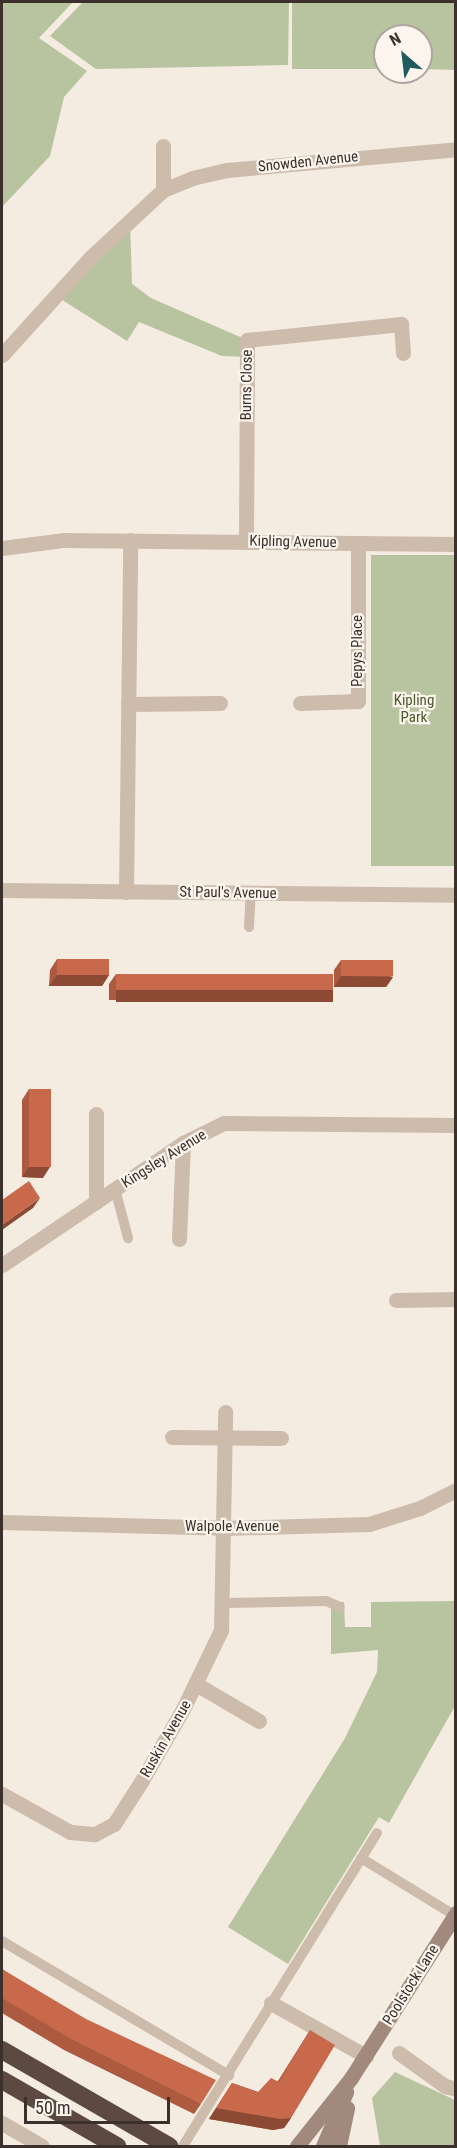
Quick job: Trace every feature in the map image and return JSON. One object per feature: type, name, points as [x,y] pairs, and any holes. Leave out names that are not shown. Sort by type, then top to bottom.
[{"type":"highway","points":[[2,2050],[169,2146]]},
{"type":"highway","points":[[2,2080],[117,2146]]},
{"type":"main road","name":"Poolstock Lane","points":[[297,2146],[366,2056],[455,1914]]},
{"type":"main road","name":"Poolstock Lane","points":[[323,2146],[351,2078]]},
{"type":"main road","points":[[339,2146],[351,2078]]},
{"type":"street","points":[[163,146],[163,190]]},
{"type":"street","name":"Snowden Avenue","points":[[2,355],[91,257],[163,190],[192,178],[227,170],[456,149]]},
{"type":"street","name":"Burns Close","points":[[246,541],[247,340],[401,324],[404,353]]},
{"type":"street","name":"Kipling Avenue","points":[[2,548],[64,540],[456,544]]},
{"type":"street","points":[[126,892],[130,540]]},
{"type":"street","name":"Pepys Place","points":[[300,703],[358,701],[358,543]]},
{"type":"street","points":[[128,704],[219,703]]},
{"type":"street","name":"St Paul's Avenue","points":[[2,890],[456,895]]},
{"type":"street","points":[[96,1114],[96,1202]]},
{"type":"street","name":"Kingsley Avenue","points":[[2,1265],[183,1143],[224,1124],[456,1125]]},
{"type":"street","points":[[179,1239],[183,1143]]},
{"type":"street","points":[[396,1299],[456,1299]]},
{"type":"street","name":"Ruskin Avenue","points":[[2,1794],[70,1832],[95,1834],[114,1824],[196,1684],[221,1630],[224,1603],[225,1412]]},
{"type":"street","points":[[172,1437],[281,1438]]},
{"type":"street","name":"Walpole Avenue","points":[[2,1522],[224,1528],[369,1524],[420,1508],[456,1490]]},
{"type":"street","points":[[196,1684],[259,1721]]},
{"type":"street","points":[[271,2003],[366,2056]]},
{"type":"street","points":[[399,2053],[445,2086],[456,2089]]},
{"type":"street","points":[[2,2123],[42,2146]]},
{"type":"lane","points":[[249,927],[251,893]]},
{"type":"lane","points":[[115,1189],[128,1238]]},
{"type":"lane","points":[[224,1603],[327,1600],[340,1607]]},
{"type":"lane","points":[[183,2146],[377,1833]]},
{"type":"lane","points":[[361,1858],[455,1914]]},
{"type":"lane","points":[[2,1941],[228,2075]]},
{"type":"green space","points":[[2,2],[73,2],[39,38],[87,71],[64,97],[50,156],[2,207]]},
{"type":"green space","points":[[83,2],[289,2],[288,65],[96,69],[50,36]]},
{"type":"green space","points":[[292,2],[455,2],[455,70],[433,69],[433,24],[373,24],[373,69],[292,69]]},
{"type":"green space","points":[[130,220],[132,284],[151,298],[247,340],[247,357],[222,356],[139,322],[127,341],[56,296]]},
{"type":"green space","name":"Kipling Park","points":[[371,555],[455,555],[455,866],[371,866]]},
{"type":"green space","points":[[455,1601],[455,1706],[389,1823],[379,1817],[288,1964],[228,1927],[345,1738],[377,1672],[378,1650],[331,1654],[331,1602],[344,1602],[345,1627],[371,1627],[371,1602]]},
{"type":"green space","points":[[395,2072],[455,2100],[455,2146],[380,2146],[372,2098]]},
{"type":"building","points":[[57,959],[109,959],[109,975],[57,975]]},
{"type":"building","points":[[341,960],[393,960],[393,976],[341,976]]},
{"type":"building","points":[[116,974],[333,974],[333,990],[116,990]]},
{"type":"building","points":[[29,1089],[51,1089],[51,1167],[29,1167]]},
{"type":"building","points":[[29,1181],[40,1198],[2,1225],[2,1200]]},
{"type":"building","points":[[2,1969],[86,2019],[216,2080],[201,2104],[71,2039],[2,1998]]},
{"type":"building","points":[[310,2030],[335,2045],[291,2118],[280,2119],[216,2108],[232,2083],[258,2092],[271,2078],[279,2082]]}]
